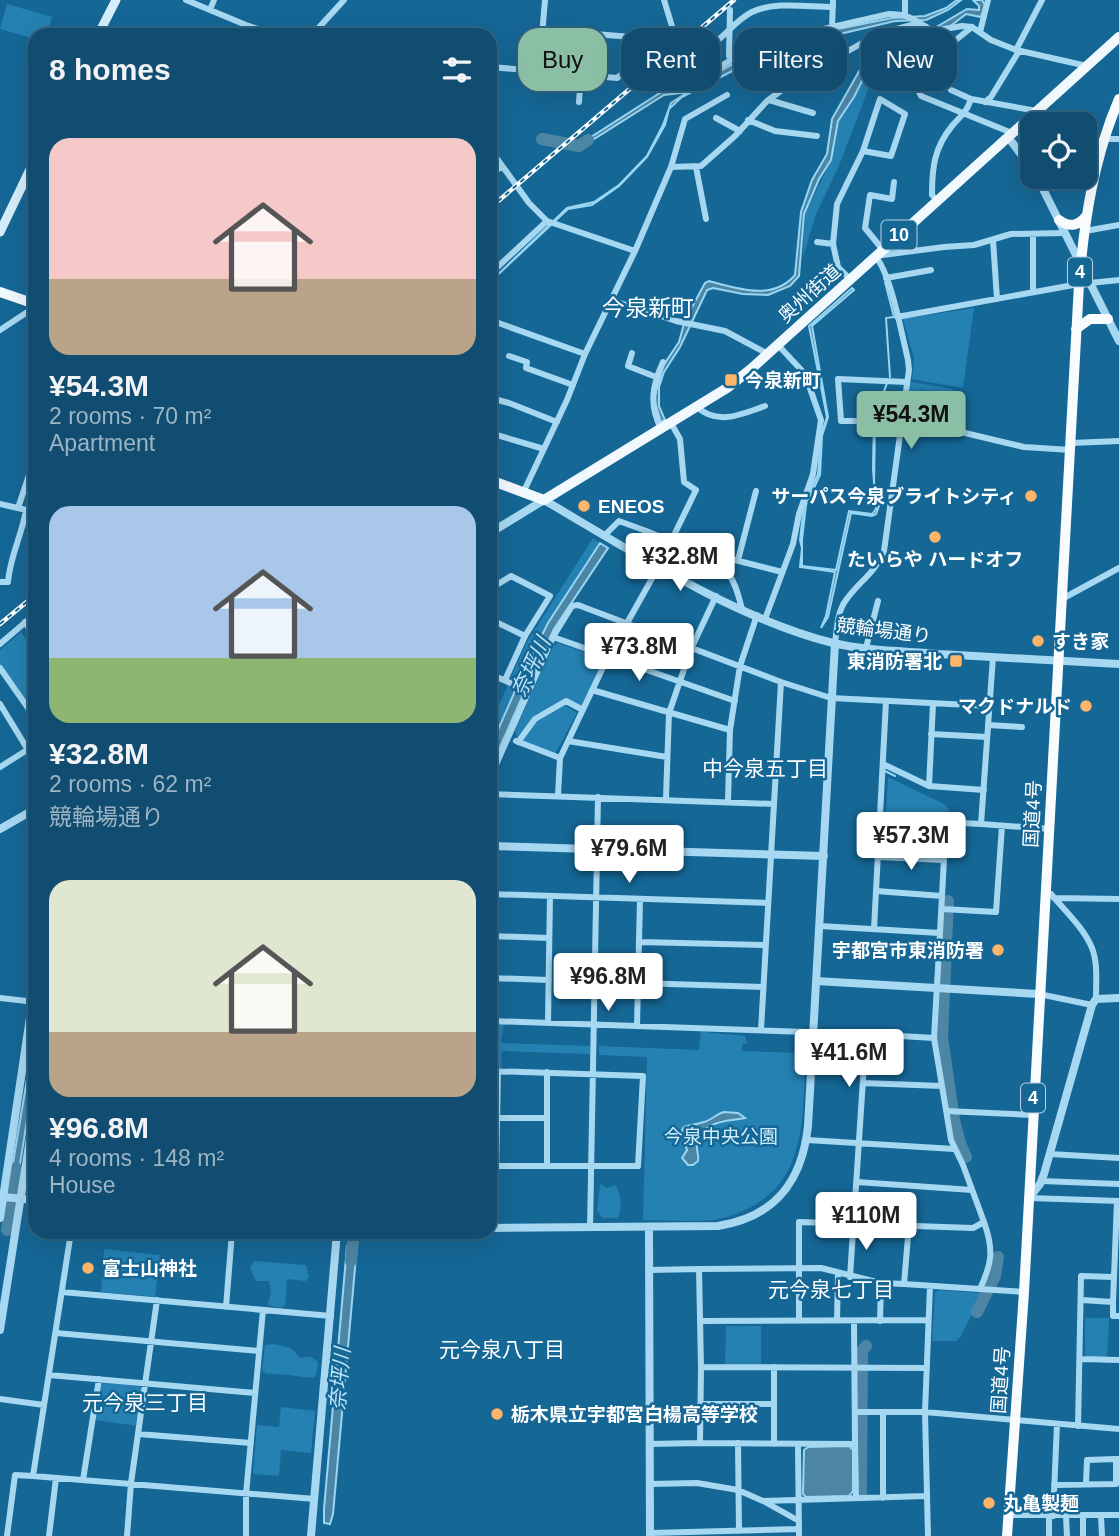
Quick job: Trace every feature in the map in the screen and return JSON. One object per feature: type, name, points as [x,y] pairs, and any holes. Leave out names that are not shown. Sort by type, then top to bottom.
[{"type":"highway","name":"国道4号","points":[[1007,1536],[1024,1292],[1038,994],[1049,895],[1049,830],[1076,329],[1084,284],[1081,263],[1087,215],[1104,139],[1119,99]]},
{"type":"highway","points":[[1059,220],[1078,225],[1087,215]]},
{"type":"highway","points":[[1076,329],[1090,319],[1108,319]]},
{"type":"main road","points":[[102,28],[116,0]]},
{"type":"main road","name":"奥州街道","points":[[544,500],[727,388],[1119,37]]},
{"type":"main road","points":[[0,232],[28,174]]},
{"type":"main road","points":[[0,292],[28,306]]},
{"type":"main road","name":"競輪場通り","points":[[497,483],[544,500]]},
{"type":"street","points":[[186,0],[258,28]]},
{"type":"street","points":[[210,10],[214,0]]},
{"type":"street","points":[[318,28],[344,0]]},
{"type":"street","points":[[543,28],[545,0]]},
{"type":"street","points":[[664,0],[672,28]]},
{"type":"street","points":[[905,0],[905,14]]},
{"type":"street","points":[[980,32],[988,0]]},
{"type":"street","points":[[985,102],[991,97],[1017,51],[1042,0]]},
{"type":"street","points":[[720,37],[749,13],[763,7],[833,3],[832,28],[888,14],[905,14],[933,31],[972,27],[991,40],[1017,51],[1087,66]]},
{"type":"street","points":[[730,10],[731,60]]},
{"type":"street","points":[[671,167],[696,167],[719,151],[748,120],[806,68],[841,55],[878,34],[919,23]]},
{"type":"street","points":[[972,27],[911,75],[921,96],[966,113],[1010,135],[1020,150]]},
{"type":"street","points":[[720,67],[734,59]]},
{"type":"street","points":[[497,68],[518,69]]},
{"type":"street","points":[[579,102],[580,91]]},
{"type":"street","points":[[953,91],[971,99],[1037,111]]},
{"type":"street","points":[[523,493],[557,422],[585,354],[635,251],[671,167],[685,119],[727,94]]},
{"type":"street","points":[[850,279],[838,267],[833,244],[837,204],[863,151],[880,99],[905,114],[891,156],[863,151]]},
{"type":"street","points":[[937,200],[932,195],[932,163],[952,127],[966,113],[971,99]]},
{"type":"street","points":[[769,100],[813,113]]},
{"type":"street","points":[[716,118],[740,131]]},
{"type":"street","points":[[748,120],[775,131],[817,136]]},
{"type":"street","points":[[1104,139],[1119,139]]},
{"type":"street","points":[[497,159],[529,202],[547,221],[635,251]]},
{"type":"street","points":[[497,170],[502,166]]},
{"type":"street","points":[[696,167],[706,219]]},
{"type":"street","points":[[497,1228],[718,1226],[748,1218],[766,1209],[791,1183],[801,1164],[807,1140],[831,698],[838,616],[845,601],[872,574],[884,551],[907,382],[908,360],[897,317],[879,253],[865,228],[870,195],[892,198],[894,182]]},
{"type":"street","points":[[1043,189],[1081,263]]},
{"type":"street","points":[[497,267],[547,221]]},
{"type":"street","points":[[1085,231],[1119,225]]},
{"type":"street","points":[[879,253],[974,245],[1011,234],[1065,233]]},
{"type":"street","points":[[1033,234],[1033,292]]},
{"type":"street","points":[[993,240],[997,299]]},
{"type":"street","points":[[817,243],[833,244]]},
{"type":"street","points":[[886,278],[931,270]]},
{"type":"street","points":[[897,317],[1033,292],[1119,280]]},
{"type":"street","points":[[1084,284],[1108,319],[1119,341]]},
{"type":"street","points":[[611,300],[676,321],[725,331],[768,354]]},
{"type":"street","points":[[0,330],[28,313]]},
{"type":"street","points":[[497,323],[585,354]]},
{"type":"street","points":[[728,802],[730,730],[740,666],[782,572],[813,474],[821,420],[805,374],[778,345]]},
{"type":"street","points":[[632,353],[628,366],[656,377]]},
{"type":"street","points":[[509,356],[527,362],[526,369],[573,385]]},
{"type":"street","points":[[558,796],[560,758],[608,657],[659,566],[696,491],[684,482],[681,439],[655,414],[652,396],[663,362]]},
{"type":"street","points":[[907,382],[838,379],[841,421],[901,424],[965,433],[1024,447],[1119,442]]},
{"type":"street","points":[[497,400],[557,422]]},
{"type":"street","points":[[697,407],[711,416],[729,418],[765,406]]},
{"type":"street","points":[[497,435],[544,449]]},
{"type":"street","points":[[18,508],[28,478]]},
{"type":"street","points":[[738,560],[756,491]]},
{"type":"street","name":"競輪場通り","points":[[544,500],[659,566],[742,609],[835,643],[866,648],[1119,664]]},
{"type":"street","name":"奥州街道","points":[[497,529],[544,500]]},
{"type":"street","points":[[0,503],[26,510],[23,529],[9,563],[8,582],[0,582]]},
{"type":"street","points":[[605,535],[619,520],[707,556],[722,565],[737,588],[742,609]]},
{"type":"street","points":[[722,565],[727,558],[782,572]]},
{"type":"street","points":[[1062,599],[1119,568]]},
{"type":"street","points":[[497,585],[511,576],[551,596],[525,636],[505,680]]},
{"type":"street","points":[[666,798],[669,713],[691,649],[716,596]]},
{"type":"street","points":[[866,648],[878,601]]},
{"type":"street","points":[[497,762],[553,637],[572,606],[831,698],[990,706]]},
{"type":"street","points":[[0,643],[28,620]]},
{"type":"street","points":[[25,622],[28,626]]},
{"type":"street","points":[[497,622],[525,636]]},
{"type":"street","points":[[553,637],[735,701]]},
{"type":"street","points":[[981,824],[993,657]]},
{"type":"street","points":[[0,668],[28,708]]},
{"type":"street","points":[[497,677],[529,691]]},
{"type":"street","points":[[761,1030],[781,682]]},
{"type":"street","points":[[592,690],[730,730]]},
{"type":"street","points":[[518,742],[535,719],[566,701],[583,710]]},
{"type":"street","points":[[874,929],[886,701]]},
{"type":"street","points":[[0,704],[28,742]]},
{"type":"street","points":[[929,786],[933,704]]},
{"type":"street","points":[[988,725],[1022,727]]},
{"type":"street","points":[[932,734],[987,737]]},
{"type":"street","points":[[508,738],[560,758]]},
{"type":"street","points":[[568,741],[667,757]]},
{"type":"street","points":[[0,766],[28,750]]},
{"type":"street","points":[[883,764],[929,786],[984,790]]},
{"type":"street","points":[[497,794],[666,798],[774,804]]},
{"type":"street","points":[[590,1227],[598,797]]},
{"type":"street","points":[[0,829],[28,812]]},
{"type":"street","points":[[880,819],[1049,830]]},
{"type":"street","points":[[946,822],[934,1038],[954,1149],[963,1165],[990,1243],[992,1259],[980,1289]]},
{"type":"street","points":[[942,909],[996,912],[1002,826]]},
{"type":"street","points":[[497,846],[824,856]]},
{"type":"street","points":[[878,857],[944,860]]},
{"type":"street","points":[[876,891],[942,896]]},
{"type":"street","points":[[497,894],[768,903]]},
{"type":"street","points":[[1049,895],[1119,899]]},
{"type":"street","points":[[1029,1198],[1041,1181],[1050,1154],[1094,1002],[1096,963],[1093,949],[1085,934],[1049,895]]},
{"type":"street","points":[[548,1023],[550,896]]},
{"type":"street","points":[[637,1026],[640,899]]},
{"type":"street","points":[[820,926],[940,933]]},
{"type":"street","points":[[497,936],[549,938]]},
{"type":"street","points":[[639,942],[765,945]]},
{"type":"street","points":[[497,978],[549,981]]},
{"type":"street","points":[[816,981],[1038,994],[1094,1002],[1119,998]]},
{"type":"street","points":[[638,984],[763,987]]},
{"type":"street","points":[[0,998],[28,1001]]},
{"type":"street","points":[[497,1021],[813,1031],[934,1038]]},
{"type":"street","points":[[850,1277],[866,1034]]},
{"type":"street","points":[[0,1218],[28,1038]]},
{"type":"street","points":[[497,1130],[498,1071],[643,1076],[638,1166],[497,1166]]},
{"type":"street","points":[[547,1072],[547,1166]]},
{"type":"street","points":[[863,1083],[942,1086]]},
{"type":"street","points":[[946,1111],[1032,1115]]},
{"type":"street","points":[[498,1118],[547,1118]]},
{"type":"street","points":[[807,1140],[954,1149]]},
{"type":"street","points":[[0,1331],[28,1149]]},
{"type":"street","points":[[1050,1154],[1119,1158]]},
{"type":"street","points":[[1041,1181],[1119,1183]]},
{"type":"street","points":[[857,1182],[972,1190]]},
{"type":"street","points":[[2,1196],[28,1200]]},
{"type":"street","points":[[1029,1198],[1118,1201],[1113,1316],[1119,1316]]},
{"type":"street","points":[[799,1321],[799,1222],[973,1227],[984,1223]]},
{"type":"street","points":[[904,1284],[909,1225]]},
{"type":"street","points":[[649,1227],[650,1535],[739,1531],[799,1533],[798,1444]]},
{"type":"street","points":[[33,1476],[70,1239]]},
{"type":"street","points":[[226,1307],[231,1239]]},
{"type":"street","points":[[311,1536],[336,1239]]},
{"type":"street","points":[[649,1270],[821,1268],[838,1275],[880,1283],[1024,1292]]},
{"type":"street","points":[[699,1269],[700,1443]]},
{"type":"street","points":[[837,1321],[838,1275]]},
{"type":"street","points":[[1078,1426],[1081,1276],[1114,1277]]},
{"type":"street","points":[[880,1283],[880,1321]]},
{"type":"street","points":[[928,1536],[925,1412],[930,1286]]},
{"type":"street","points":[[62,1292],[331,1316]]},
{"type":"street","points":[[127,1536],[131,1483],[157,1300]]},
{"type":"street","points":[[1082,1300],[1113,1303]]},
{"type":"street","points":[[246,1536],[246,1493],[263,1310]]},
{"type":"street","points":[[700,1321],[928,1321]]},
{"type":"street","points":[[854,1321],[856,1499]]},
{"type":"street","points":[[56,1333],[259,1351]]},
{"type":"street","points":[[1081,1359],[1119,1360]]},
{"type":"street","points":[[701,1367],[927,1368]]},
{"type":"street","points":[[774,1367],[774,1444]]},
{"type":"street","points":[[49,1375],[255,1393]]},
{"type":"street","points":[[83,1480],[99,1379]]},
{"type":"street","points":[[0,1399],[44,1405]]},
{"type":"street","points":[[701,1404],[774,1404]]},
{"type":"street","points":[[855,1412],[925,1412],[1119,1429]]},
{"type":"street","points":[[883,1412],[883,1498]]},
{"type":"street","points":[[1049,1536],[1057,1424]]},
{"type":"street","points":[[138,1434],[251,1443]]},
{"type":"street","points":[[738,1443],[739,1531]]},
{"type":"street","points":[[649,1444],[855,1444]]},
{"type":"street","points":[[1054,1485],[1116,1484],[1117,1459],[1087,1460],[1086,1484]]},
{"type":"street","points":[[8,1536],[15,1475],[315,1499]]},
{"type":"street","points":[[49,1536],[56,1478]]},
{"type":"street","points":[[650,1484],[697,1483],[738,1490],[799,1521]]},
{"type":"street","points":[[763,1501],[926,1496]]},
{"type":"street","points":[[1009,1516],[1119,1515]]},
{"type":"street","points":[[1066,1516],[1067,1536]]},
{"type":"street","points":[[1083,1516],[1083,1536]]},
{"type":"street","points":[[1101,1516],[1102,1536]]},
{"type":"green space","points":[[7,4],[52,17],[49,28],[28,28],[28,37],[0,29]]},
{"type":"green space","points":[[861,82],[861,91],[868,91],[838,168],[816,214],[803,257],[805,214],[831,160],[839,121]]},
{"type":"green space","points":[[974,308],[963,388],[912,379],[914,358],[903,319]]},
{"type":"green space","points":[[911,382],[953,389],[946,428],[905,423]]},
{"type":"green space","points":[[593,538],[600,543],[537,643],[520,679],[529,683],[524,695],[515,691],[497,731],[497,709],[527,642]]},
{"type":"green space","points":[[21,632],[28,642],[28,703],[0,664],[0,650]]},
{"type":"green space","points":[[558,643],[601,658],[603,663],[582,706],[566,698],[534,717],[517,737],[515,730],[554,645]]},
{"type":"green space","points":[[564,705],[577,713],[555,754],[520,740],[539,719]]},
{"type":"green space","points":[[888,777],[946,805],[949,819],[889,815],[886,812]]},
{"type":"green space","points":[[497,1024],[504,1024],[501,1041],[503,1043],[590,1046],[590,1054],[503,1051],[502,1068],[497,1068]]},
{"type":"green space","name":"今泉中央公園","points":[[701,1031],[745,1036],[747,1043],[742,1045],[742,1051],[806,1053],[802,1117],[793,1159],[784,1177],[771,1193],[738,1213],[713,1220],[643,1220],[647,1057],[599,1055],[599,1046],[699,1050]]},
{"type":"green space","points":[[600,1184],[607,1188],[615,1185],[617,1188],[620,1201],[618,1218],[602,1218],[597,1210]]},
{"type":"green space","points":[[104,1249],[160,1255],[155,1297],[101,1292]]},
{"type":"green space","points":[[254,1261],[306,1265],[309,1277],[306,1281],[287,1279],[285,1306],[280,1308],[268,1305],[271,1291],[269,1281],[256,1281],[250,1268]]},
{"type":"green space","points":[[938,1290],[982,1293],[956,1341],[932,1341],[935,1293]]},
{"type":"green space","points":[[1085,1318],[1109,1318],[1107,1358],[1085,1356]]},
{"type":"green space","points":[[726,1326],[761,1326],[761,1365],[725,1365]]},
{"type":"green space","points":[[265,1345],[291,1348],[300,1358],[314,1359],[318,1363],[316,1376],[313,1378],[267,1374],[262,1371]]},
{"type":"green space","points":[[103,1383],[139,1386],[142,1389],[138,1426],[95,1420],[100,1386]]},
{"type":"green space","points":[[281,1407],[315,1411],[311,1453],[281,1450],[279,1476],[253,1474],[257,1425],[279,1427]]},
{"type":"water","points":[[961,0],[948,10],[926,20],[895,21],[847,32],[847,28],[843,28],[892,18],[925,16]]},
{"type":"water","points":[[973,0],[982,0],[985,5],[981,17],[966,14],[945,28],[935,28],[967,9],[979,10]]},
{"type":"water","points":[[734,63],[734,70],[720,77],[720,71]]},
{"type":"water","points":[[861,68],[861,83],[838,121],[831,160],[819,179],[804,214],[799,276],[790,286],[768,295],[743,294],[713,288],[707,290],[680,347],[664,372],[659,387],[659,406],[665,420],[661,422],[654,399],[663,366],[679,342],[685,320],[705,283],[709,281],[755,291],[776,288],[795,275],[801,212],[812,180],[827,154],[832,119]]},
{"type":"water","points":[[663,91],[694,91],[669,109],[665,125],[647,157],[619,186],[592,205],[568,209],[497,275],[567,208],[594,202],[619,185],[647,156],[671,103],[688,92],[664,95],[583,146],[571,146],[580,144]]},
{"type":"water","points":[[852,288],[854,290],[812,326],[828,417],[822,436],[820,475],[806,505],[802,548],[800,540],[804,504],[818,474],[821,436],[827,417],[809,326]]},
{"type":"water","points":[[887,383],[875,418],[874,483],[874,418]]},
{"type":"water","points":[[874,488],[879,506],[876,514],[872,516],[851,513],[828,617],[821,628],[835,572],[800,567],[802,548],[802,566],[836,570],[849,511],[872,514],[876,509]]},
{"type":"water","points":[[600,543],[608,548],[554,629],[529,683],[520,679],[548,623]]},
{"type":"water","points":[[515,691],[523,695],[497,754],[497,732]]},
{"type":"water","points":[[886,822],[938,825],[942,829],[941,853],[937,856],[885,855],[881,850],[882,826]]},
{"type":"water","points":[[28,1073],[28,1111],[17,1182],[10,1181]]},
{"type":"water","points":[[724,1112],[738,1113],[745,1118],[717,1123],[705,1130],[697,1144],[698,1161],[688,1165],[682,1158],[687,1150],[683,1128],[707,1121]]},
{"type":"water","points":[[347,1246],[357,1246],[330,1524],[324,1523],[324,1509]]},
{"type":"water","points":[[849,1446],[853,1450],[853,1491],[849,1496],[806,1497],[803,1494],[804,1450],[808,1447]]},
{"type":"waterway","points":[[542,139],[579,146],[588,140]]},
{"type":"waterway","points":[[885,282],[894,317],[886,318],[890,377]]},
{"type":"waterway","points":[[885,771],[895,776]]},
{"type":"waterway","points":[[948,901],[942,1037],[954,1120],[966,1157]]},
{"type":"waterway","points":[[7,1230],[16,1168]]},
{"type":"waterway","name":"奈坪川","points":[[351,1261],[353,1239]]},
{"type":"waterway","points":[[977,1312],[995,1276],[998,1257]]},
{"type":"waterway","points":[[861,1492],[862,1351],[866,1346]]},
{"type":"railway","points":[[497,202],[734,0]]},
{"type":"railway","points":[[0,624],[28,601]]},
{"type":"place","name":"今泉新町","points":[[731,380]]},
{"type":"place","name":"サーパス今泉ブライトシティ","points":[[1031,496]]},
{"type":"place","name":"ENEOS","points":[[584,506]]},
{"type":"place","name":"たいらや ハードオフ","points":[[935,537]]},
{"type":"place","name":"すき家","points":[[1038,641]]},
{"type":"place","name":"東消防署北","points":[[956,661]]},
{"type":"place","name":"マクドナルド","points":[[1086,706]]},
{"type":"place","name":"宇都宮市東消防署","points":[[998,950]]},
{"type":"place","name":"富士山神社","points":[[88,1268]]},
{"type":"place","name":"栃木県立宇都宮白楊高等学校","points":[[497,1414]]},
{"type":"place","name":"丸亀製麺","points":[[989,1503]]},
{"type":"district","name":"今泉新町","points":[[648,308]]},
{"type":"district","name":"中今泉五丁目","points":[[765,769]]},
{"type":"district","name":"元今泉七丁目","points":[[831,1290]]},
{"type":"district","name":"元今泉八丁目","points":[[502,1350]]},
{"type":"district","name":"元今泉三丁目","points":[[145,1403]]}]
